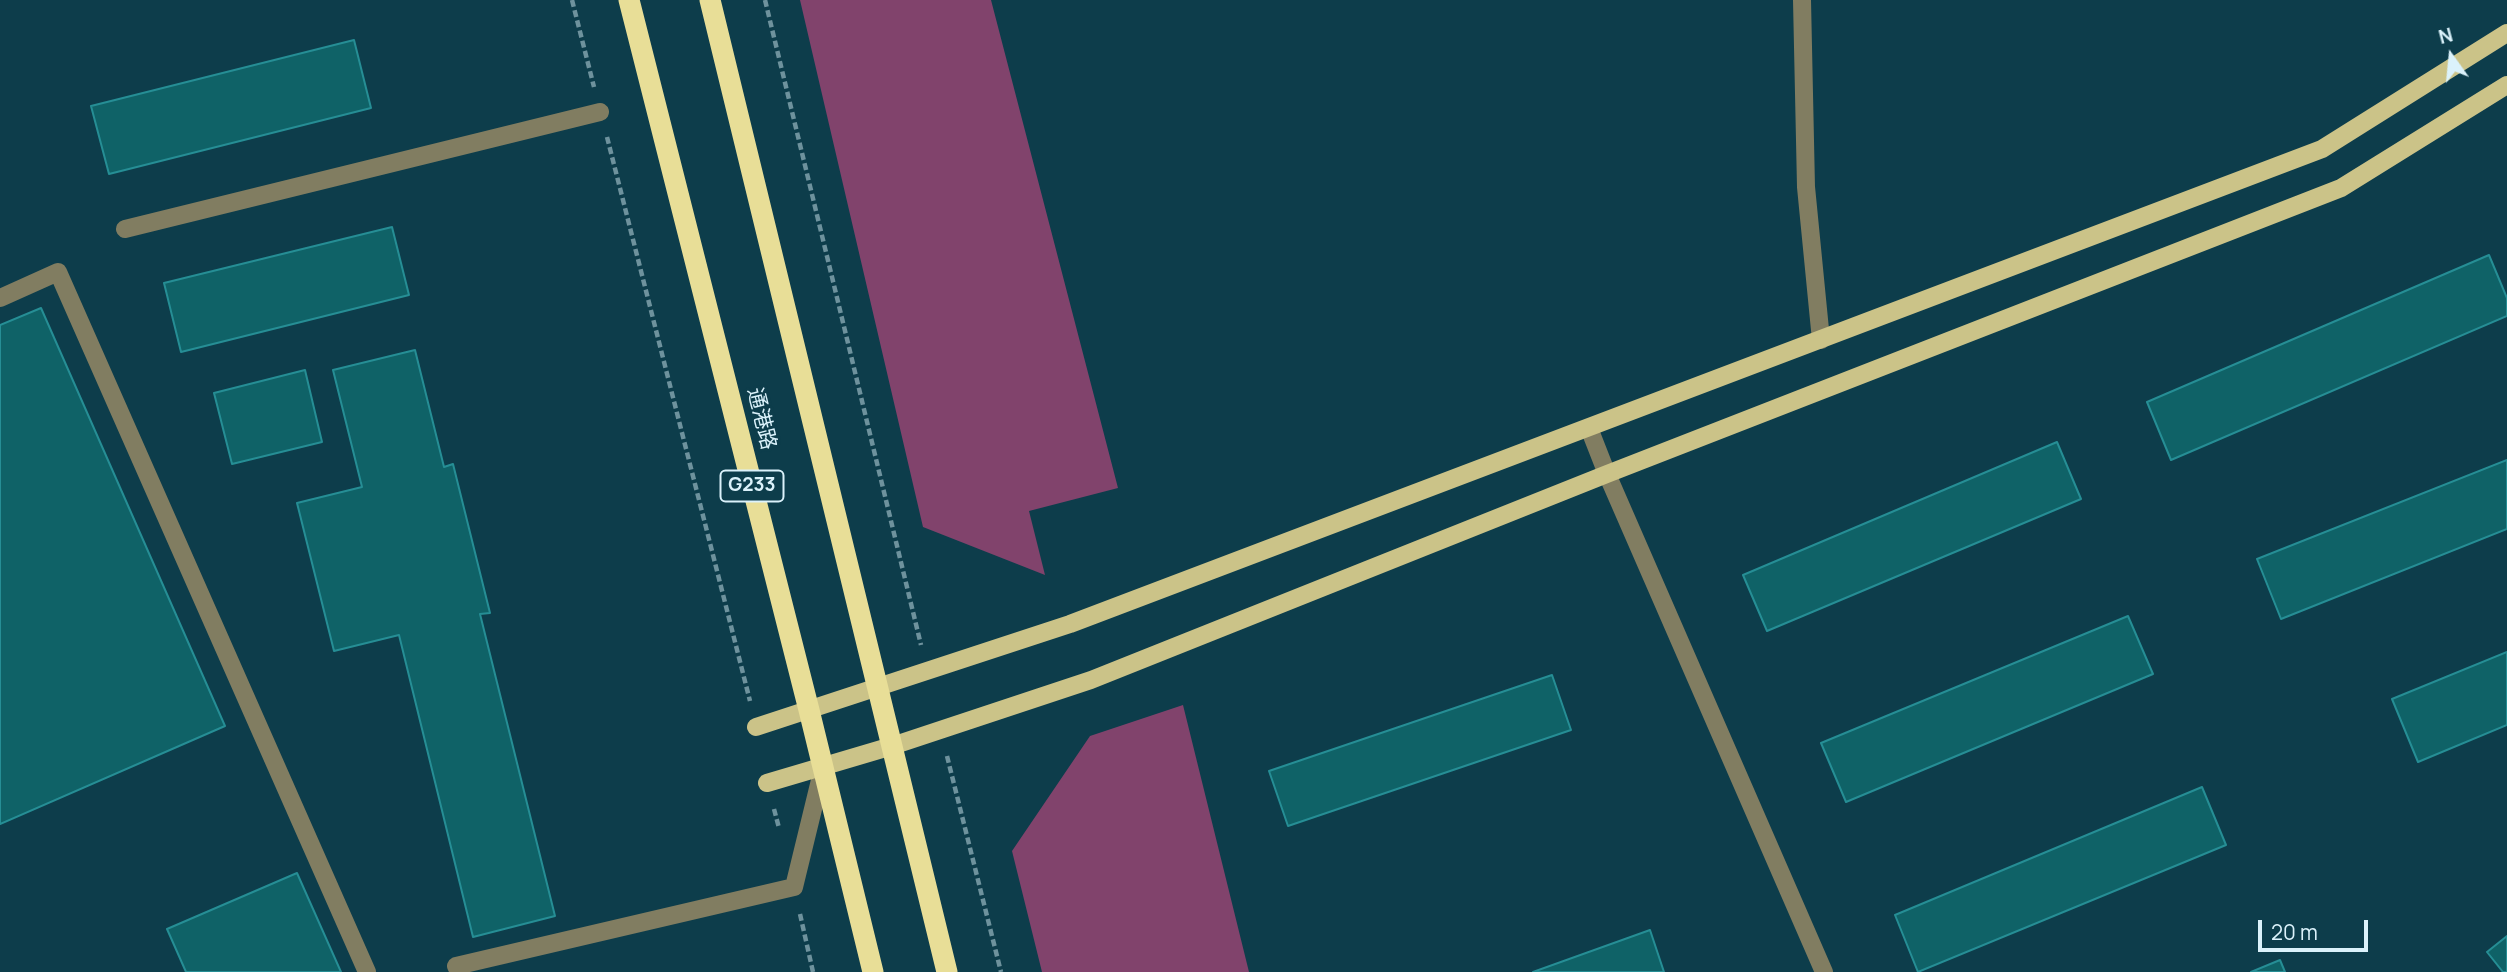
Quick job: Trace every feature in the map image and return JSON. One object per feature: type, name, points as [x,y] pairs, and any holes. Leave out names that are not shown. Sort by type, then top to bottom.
[{"type":"highway","name":"通港路","points":[[629,0],[824,767],[873,972]]},
{"type":"highway","points":[[710,0],[947,972]]},
{"type":"main road","points":[[756,727],[1070,624],[2322,149],[2507,33]]},
{"type":"main road","points":[[767,783],[892,746],[1091,680],[1607,474],[2341,188],[2507,85]]},
{"type":"street","points":[[1802,0],[1806,187],[1821,340]]},
{"type":"street","points":[[125,229],[600,112]]},
{"type":"street","points":[[0,298],[58,272],[367,972]]},
{"type":"street","points":[[1589,428],[1824,972]]},
{"type":"street","points":[[459,972],[456,966],[794,887],[824,767]]},
{"type":"path","points":[[572,0],[756,727]]},
{"type":"path","points":[[765,0],[928,671]]},
{"type":"path","points":[[941,730],[1001,972]]},
{"type":"path","points":[[767,783],[780,835]]},
{"type":"path","points":[[794,887],[813,972]]},
{"type":"shaded area","points":[[800,0],[991,0],[1118,488],[1029,511],[1045,575],[923,527]]},
{"type":"shaded area","points":[[1183,705],[1249,972],[1042,972],[1012,851],[1090,736]]},
{"type":"building","points":[[354,40],[371,108],[109,174],[91,106]]},
{"type":"building","points":[[392,227],[409,295],[181,352],[164,283]]},
{"type":"building","points":[[2489,255],[2507,298],[2507,316],[2171,460],[2147,402]]},
{"type":"building","points":[[41,308],[225,726],[0,824],[0,325]]},
{"type":"building","points":[[415,350],[444,467],[453,464],[490,613],[480,614],[555,916],[473,937],[399,635],[334,651],[297,503],[362,487],[333,370]]},
{"type":"building","points":[[305,370],[322,442],[232,464],[214,393]]},
{"type":"building","points":[[2057,442],[2081,499],[1767,631],[1743,575]]},
{"type":"building","points":[[2507,460],[2507,529],[2281,619],[2257,559]]},
{"type":"building","points":[[2128,616],[2153,674],[1846,802],[1821,743]]},
{"type":"building","points":[[2507,652],[2507,725],[2418,762],[2392,699]]},
{"type":"building","points":[[1552,675],[1571,730],[1288,826],[1269,771]]},
{"type":"building","points":[[2202,787],[2226,845],[1918,972],[1895,915]]},
{"type":"building","points":[[297,873],[341,972],[186,972],[167,929]]},
{"type":"building","points":[[1650,930],[1664,972],[1533,972]]},
{"type":"building","points":[[2507,936],[2507,972],[2503,972],[2487,952]]},
{"type":"building","points":[[2280,960],[2285,972],[2251,972]]}]
